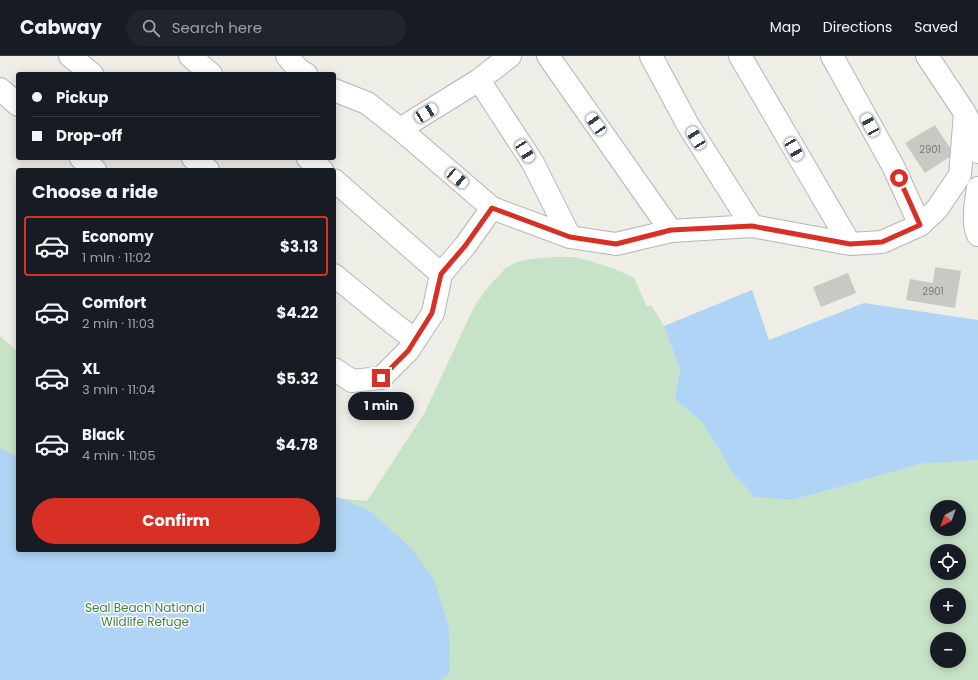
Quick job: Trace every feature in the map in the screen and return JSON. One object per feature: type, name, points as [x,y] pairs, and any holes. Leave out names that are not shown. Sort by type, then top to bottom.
[{"type":"lane","points":[[70,56],[90,72]]},
{"type":"lane","points":[[190,56],[209,72]]},
{"type":"lane","points":[[287,56],[303,72]]},
{"type":"lane","points":[[400,129],[479,80],[510,56]]},
{"type":"lane","points":[[548,56],[671,230]]},
{"type":"lane","points":[[651,56],[688,125],[752,226]]},
{"type":"lane","points":[[740,56],[850,244]]},
{"type":"lane","points":[[832,56],[893,166],[920,225]]},
{"type":"lane","points":[[927,56],[965,113],[976,136],[978,152]]},
{"type":"lane","points":[[479,80],[533,163],[570,237]]},
{"type":"lane","points":[[0,89],[16,103]]},
{"type":"lane","points":[[336,91],[367,103],[400,129],[492,208],[570,237],[616,244],[671,230],[752,226],[850,244],[882,242],[920,225],[937,209],[960,175],[965,113]]},
{"type":"lane","points":[[83,160],[93,168]]},
{"type":"lane","points":[[196,160],[206,168]]},
{"type":"lane","points":[[310,160],[320,168]]},
{"type":"lane","points":[[336,182],[441,274]]},
{"type":"lane","points":[[978,188],[975,207],[976,231],[978,235]]},
{"type":"lane","points":[[336,369],[352,381],[381,378],[408,351],[432,313],[441,274],[465,246],[492,208]]},
{"type":"lane","points":[[336,277],[415,340]]},
{"type":"green space","points":[[573,257],[615,269],[634,278],[647,307],[651,305],[664,326],[680,370],[675,399],[702,422],[732,472],[793,500],[920,464],[978,460],[978,680],[0,680],[0,336],[16,350],[16,552],[336,552],[336,498],[367,501],[424,414],[475,305],[489,286],[505,269],[516,262],[532,259]]},
{"type":"water","points":[[752,290],[769,340],[864,303],[978,320],[978,460],[920,464],[793,500],[755,497],[732,472],[702,422],[675,399],[680,370],[664,326]]},
{"type":"water","name":"Seal Beach National Wildlife Refuge","points":[[0,448],[16,456],[16,552],[336,552],[337,497],[370,511],[411,548],[434,580],[449,628],[450,673],[441,680],[0,680]]},
{"type":"building","points":[[935,125],[954,154],[925,173],[905,143]]},
{"type":"building","points":[[935,267],[961,271],[955,308],[906,300],[910,279],[933,283]]},
{"type":"building","points":[[848,273],[856,293],[821,307],[813,287]]},
{"type":"route","points":[[381,378],[408,351],[432,313],[441,274],[465,246],[492,208],[570,237],[616,244],[671,230],[752,226],[850,244],[882,242],[920,225],[899,178]]}]
